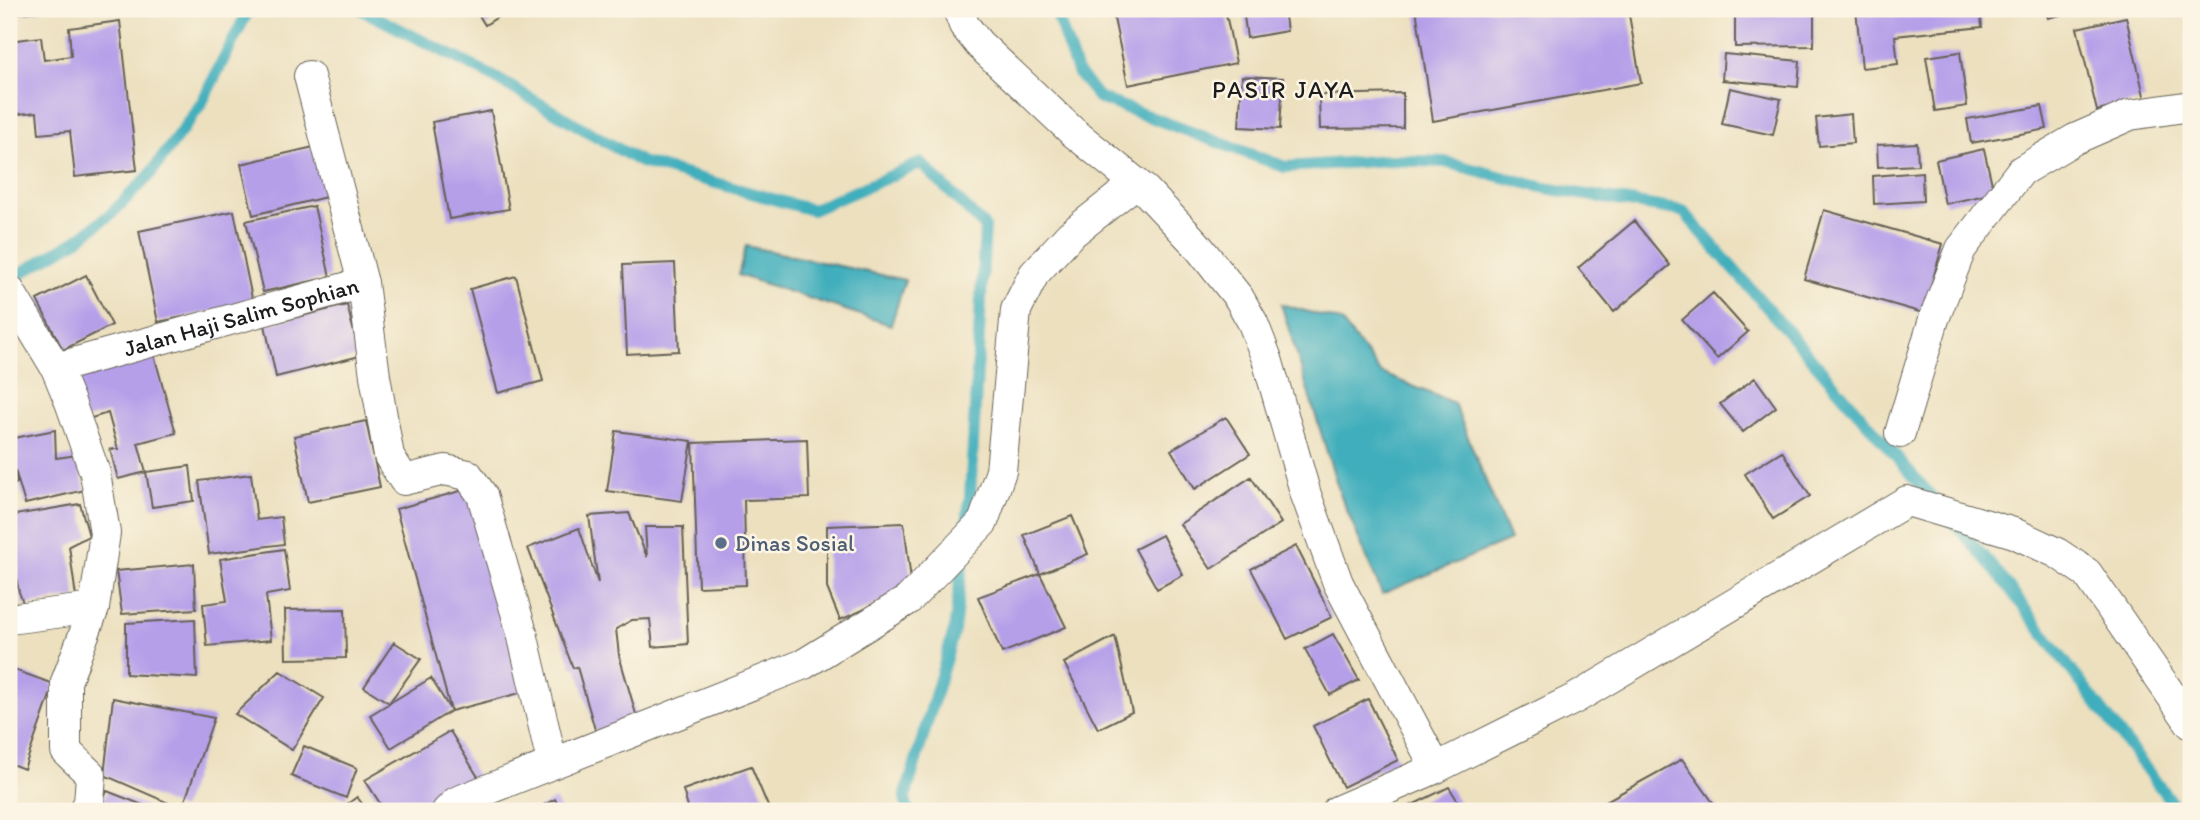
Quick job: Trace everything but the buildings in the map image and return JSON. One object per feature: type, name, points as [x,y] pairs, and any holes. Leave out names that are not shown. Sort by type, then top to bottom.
[{"type":"street","points":[[958,9],[964,24],[979,44],[1073,132],[1136,183],[1196,244],[1239,298],[1253,323],[1267,359],[1306,495],[1338,583],[1436,768]]},
{"type":"street","points":[[309,76],[363,283]]},
{"type":"street","points":[[1900,433],[1934,319],[1961,249],[2021,171],[2074,139],[2130,115],[2191,106]]},
{"type":"street","points":[[447,811],[456,802],[552,762],[804,664],[908,600],[983,522],[1001,471],[1016,310],[1034,274],[1070,235],[1136,183]]},
{"type":"street","name":"Jalan Haji Salim Sophian","points":[[56,368],[363,283],[389,456],[404,480],[445,470],[468,475],[482,495],[522,633],[552,762]]},
{"type":"street","points":[[9,290],[56,368],[95,473],[105,533],[94,608],[66,682],[66,751],[91,775],[89,803],[84,811]]},
{"type":"street","points":[[1337,811],[1436,768],[1576,698],[1907,501],[2014,533],[2057,553],[2087,573],[2191,724]]},
{"type":"street","points":[[9,619],[94,608]]},
{"type":"water","points":[[746,246],[905,280],[891,325],[738,275]]},
{"type":"water","points":[[1281,304],[1341,321],[1381,373],[1454,403],[1510,540],[1382,594],[1340,494]]},
{"type":"waterway","points":[[9,280],[77,240],[112,213],[149,176],[201,104],[249,9]]},
{"type":"waterway","points":[[360,9],[492,76],[641,162],[812,210],[921,163],[985,227],[966,532]]},
{"type":"waterway","points":[[1055,9],[1077,72],[1099,98],[1285,167],[1390,160],[1445,162],[1545,188],[1683,211],[1936,502]]},
{"type":"waterway","points":[[1953,521],[2000,576],[2178,811]]},
{"type":"waterway","points":[[908,811],[905,798],[954,631],[964,550]]},
{"type":"place","name":"Dinas Sosial","points":[[721,543]]},
{"type":"district","name":"PASIR JAYA","points":[[1284,90]]}]
